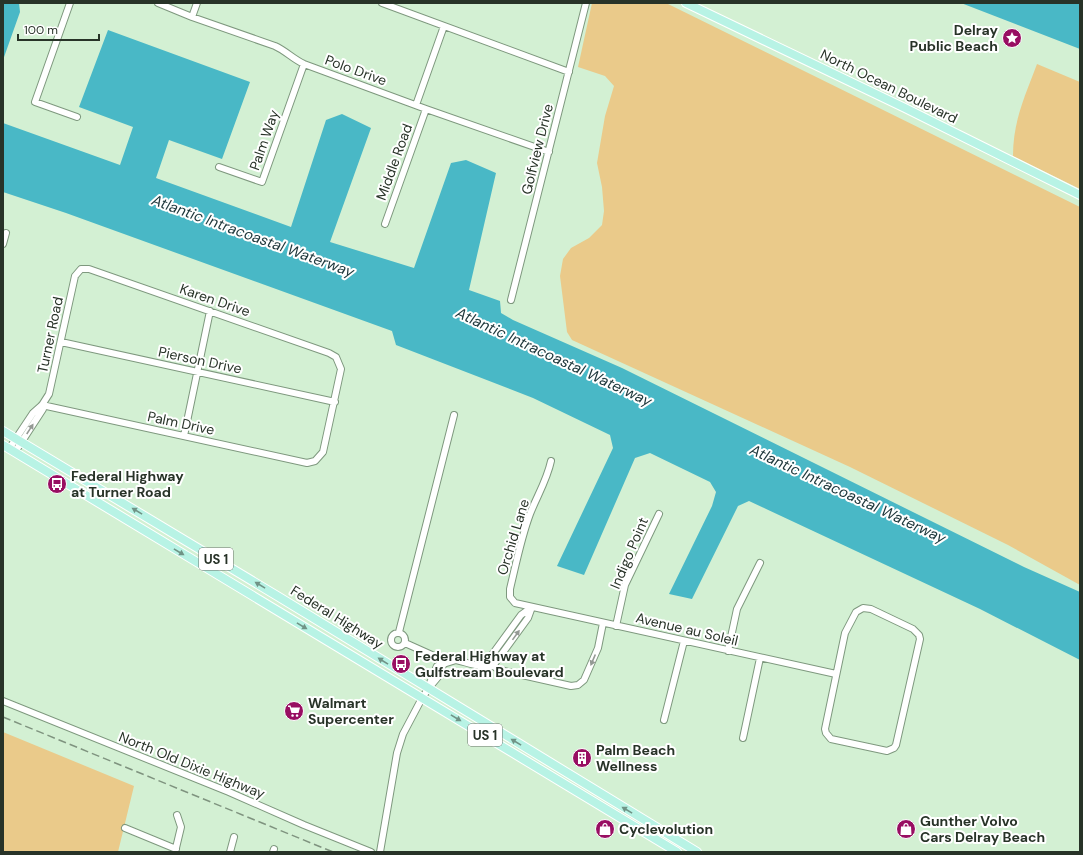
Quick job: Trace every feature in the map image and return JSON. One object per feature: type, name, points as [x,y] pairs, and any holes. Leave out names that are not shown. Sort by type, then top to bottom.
[{"type":"main road","name":"North Ocean Boulevard","points":[[686,3],[905,108],[1080,195]]},
{"type":"main road","name":"Federal Highway","points":[[3,431],[225,564],[696,852]]},
{"type":"main road","name":"Federal Highway","points":[[9,449],[677,852]]},
{"type":"main road","points":[[141,529],[148,526],[158,528],[213,562],[225,564]]},
{"type":"main road","points":[[220,576],[235,580],[265,599],[275,600],[279,597]]},
{"type":"main road","points":[[278,612],[287,608],[300,610]]},
{"type":"main road","points":[[563,783],[578,786],[587,785]]},
{"type":"main road","points":[[586,796],[591,794],[602,795]]},
{"type":"street","points":[[70,3],[35,102],[77,117]]},
{"type":"street","name":"Polo Drive","points":[[158,3],[192,17],[275,46],[295,60],[304,64],[549,152]]},
{"type":"street","points":[[192,17],[197,3]]},
{"type":"street","points":[[382,3],[569,72]]},
{"type":"street","name":"Golfview Drive","points":[[511,300],[586,3]]},
{"type":"street","points":[[416,105],[444,26]]},
{"type":"street","name":"Palm Way","points":[[219,167],[262,182],[304,64]]},
{"type":"street","name":"Middle Road","points":[[385,224],[426,109]]},
{"type":"street","points":[[3,244],[6,233]]},
{"type":"street","name":"Karen Drive","points":[[81,269],[89,269],[329,353],[336,357],[341,373],[335,402]]},
{"type":"street","name":"Turner Road","points":[[9,449],[19,440],[43,409],[42,405],[49,394],[75,276],[81,269]]},
{"type":"street","points":[[184,436],[210,311]]},
{"type":"street","name":"Pierson Drive","points":[[61,342],[335,402]]},
{"type":"street","name":"Palm Drive","points":[[42,405],[302,462],[315,461],[324,452],[335,402]]},
{"type":"street","points":[[400,632],[454,415]]},
{"type":"street","name":"Orchid Lane","points":[[532,607],[515,603],[510,597],[510,589],[525,527],[548,472],[550,462]]},
{"type":"street","name":"Indigo Point","points":[[616,626],[625,584],[659,514]]},
{"type":"street","points":[[728,650],[737,609],[760,563]]},
{"type":"street","points":[[493,666],[528,618],[532,607]]},
{"type":"street","points":[[479,666],[486,663],[522,614],[532,607]]},
{"type":"street","name":"Avenue au Soleil","points":[[532,607],[836,674]]},
{"type":"street","points":[[863,608],[871,609],[916,632],[920,643],[896,745],[894,748],[883,751],[831,739],[828,736],[825,725],[836,674],[845,633],[856,612],[859,610],[863,608]]},
{"type":"street","points":[[380,852],[400,743],[408,722],[428,689],[437,666],[456,660],[479,666],[493,666],[507,672],[571,686],[578,685],[584,680],[598,648],[604,623]]},
{"type":"street","points":[[400,632],[395,633],[392,636],[392,643],[398,647],[405,643]]},
{"type":"street","points":[[400,632],[405,636],[405,643]]},
{"type":"street","points":[[664,720],[684,641]]},
{"type":"street","points":[[405,643],[434,656],[444,663]]},
{"type":"street","points":[[743,738],[760,658]]},
{"type":"street","name":"North Old Dixie Highway","points":[[3,701],[228,792],[371,852]]},
{"type":"street","points":[[125,828],[175,850],[181,827],[177,815]]},
{"type":"street","points":[[230,852],[234,837]]},
{"type":"shaded area","points":[[592,3],[666,3],[1080,207],[1080,585],[1008,545],[850,467],[572,340],[567,332],[560,276],[563,259],[571,248],[589,238],[602,225],[604,211],[602,187],[597,163],[605,116],[614,86],[605,76],[578,67]]},
{"type":"shaded area","points":[[1037,64],[1080,82],[1080,189],[1013,156],[1017,120]]},
{"type":"shaded area","points":[[3,732],[134,786],[118,852],[3,852]]},
{"type":"water","points":[[3,3],[19,3],[20,12],[3,60]]},
{"type":"water","points":[[961,3],[1080,3],[1080,49]]},
{"type":"water","name":"Atlantic Intracoastal Waterway","points":[[108,30],[250,82],[222,159],[169,140],[156,178],[291,227],[326,120],[342,114],[371,128],[330,242],[414,268],[451,163],[466,160],[496,173],[469,290],[500,301],[501,313],[513,320],[622,368],[1024,567],[1080,592],[1080,660],[980,609],[749,501],[738,506],[692,599],[669,594],[712,506],[716,492],[710,482],[650,453],[635,458],[584,575],[557,566],[613,448],[610,435],[533,398],[396,345],[392,331],[66,213],[3,192],[3,123],[120,165],[133,127],[79,107]]},
{"type":"railway","points":[[3,717],[333,852]]},
{"type":"place","name":"Delray Public Beach","points":[[1012,38]]},
{"type":"place","name":"Federal Highway at Turner Road","points":[[57,484]]},
{"type":"place","name":"Federal Highway at Gulfstream Boulevard","points":[[401,664]]},
{"type":"place","name":"Walmart Supercenter","points":[[294,711]]},
{"type":"place","name":"Palm Beach Wellness","points":[[582,758]]},
{"type":"place","name":"Cyclevolution","points":[[605,829]]},
{"type":"place","name":"Gunther Volvo Cars Delray Beach","points":[[906,829]]}]
